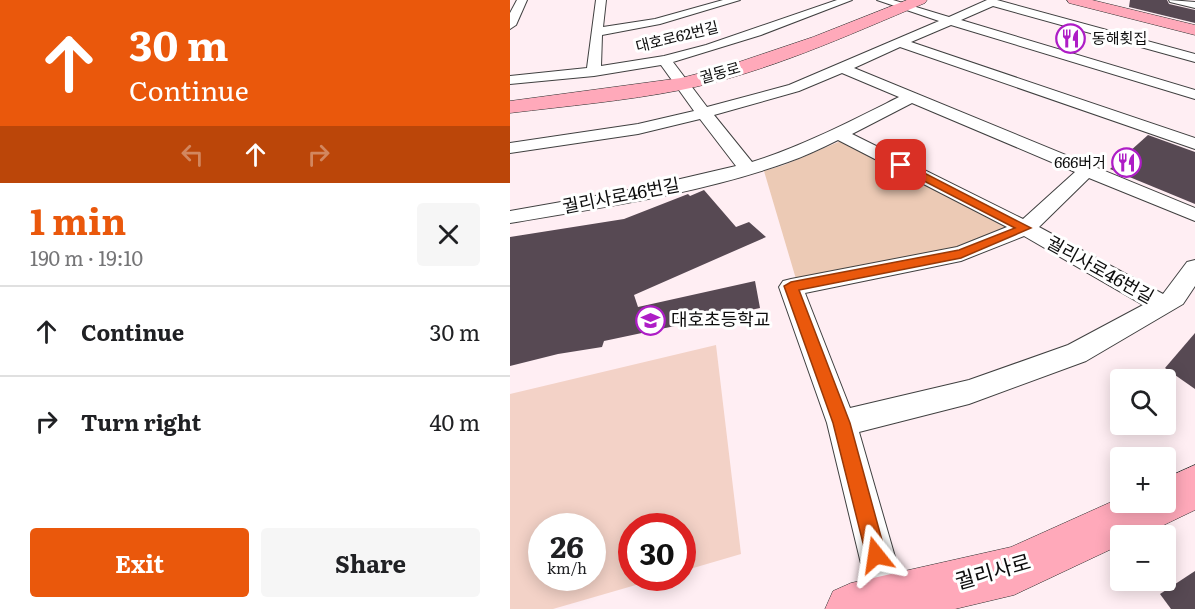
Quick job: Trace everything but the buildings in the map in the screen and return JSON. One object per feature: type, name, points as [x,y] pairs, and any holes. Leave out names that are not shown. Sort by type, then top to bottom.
[{"type":"street","points":[[510,25],[522,0]]},
{"type":"street","points":[[594,72],[596,32],[601,0]]},
{"type":"street","points":[[596,32],[656,22],[735,0]]},
{"type":"street","name":"대호로62번길","points":[[510,80],[594,72],[665,60],[717,45],[847,0]]},
{"type":"street","points":[[882,0],[912,3],[949,21],[1195,95]]},
{"type":"street","points":[[1074,0],[1195,30]]},
{"type":"street","points":[[1174,0],[1195,5]]},
{"type":"street","points":[[510,148],[627,131],[706,114],[794,88],[992,2],[1195,58]]},
{"type":"street","name":"궐동로","points":[[510,107],[681,84],[731,71],[808,45],[912,3]]},
{"type":"street","points":[[900,43],[1195,144]]},
{"type":"street","points":[[665,60],[747,168]]},
{"type":"street","points":[[842,68],[1195,215]]},
{"type":"street","points":[[839,134],[910,97]]},
{"type":"street","name":"궐리사로46번길","points":[[510,217],[668,188],[781,159],[839,134],[1025,228],[1163,305]]},
{"type":"street","points":[[877,606],[842,423],[791,286],[961,254],[1025,228],[1086,171]]},
{"type":"street","points":[[1163,305],[1175,298],[1195,268]]},
{"type":"street","name":"궐리사로46번길","points":[[842,423],[969,392],[1066,357],[1163,305]]},
{"type":"street","name":"궐리사로","points":[[1176,496],[1195,487]]},
{"type":"street","name":"궐리사로","points":[[877,606],[1014,571],[1140,513]]},
{"type":"shaded area","points":[[843,140],[1008,224],[1008,229],[955,250],[796,279],[764,171]]},
{"type":"shaded area","points":[[716,345],[741,554],[696,567],[696,513],[618,513],[618,590],[553,609],[510,609],[510,394]]},
{"type":"place","name":"동해횟집","points":[[1071,39]]},
{"type":"place","name":"666버거","points":[[1127,163]]},
{"type":"place","name":"대호초등학교","points":[[650,320]]},
{"type":"route","points":[[876,555],[842,423],[791,286],[961,254],[1025,228],[901,165]]}]
